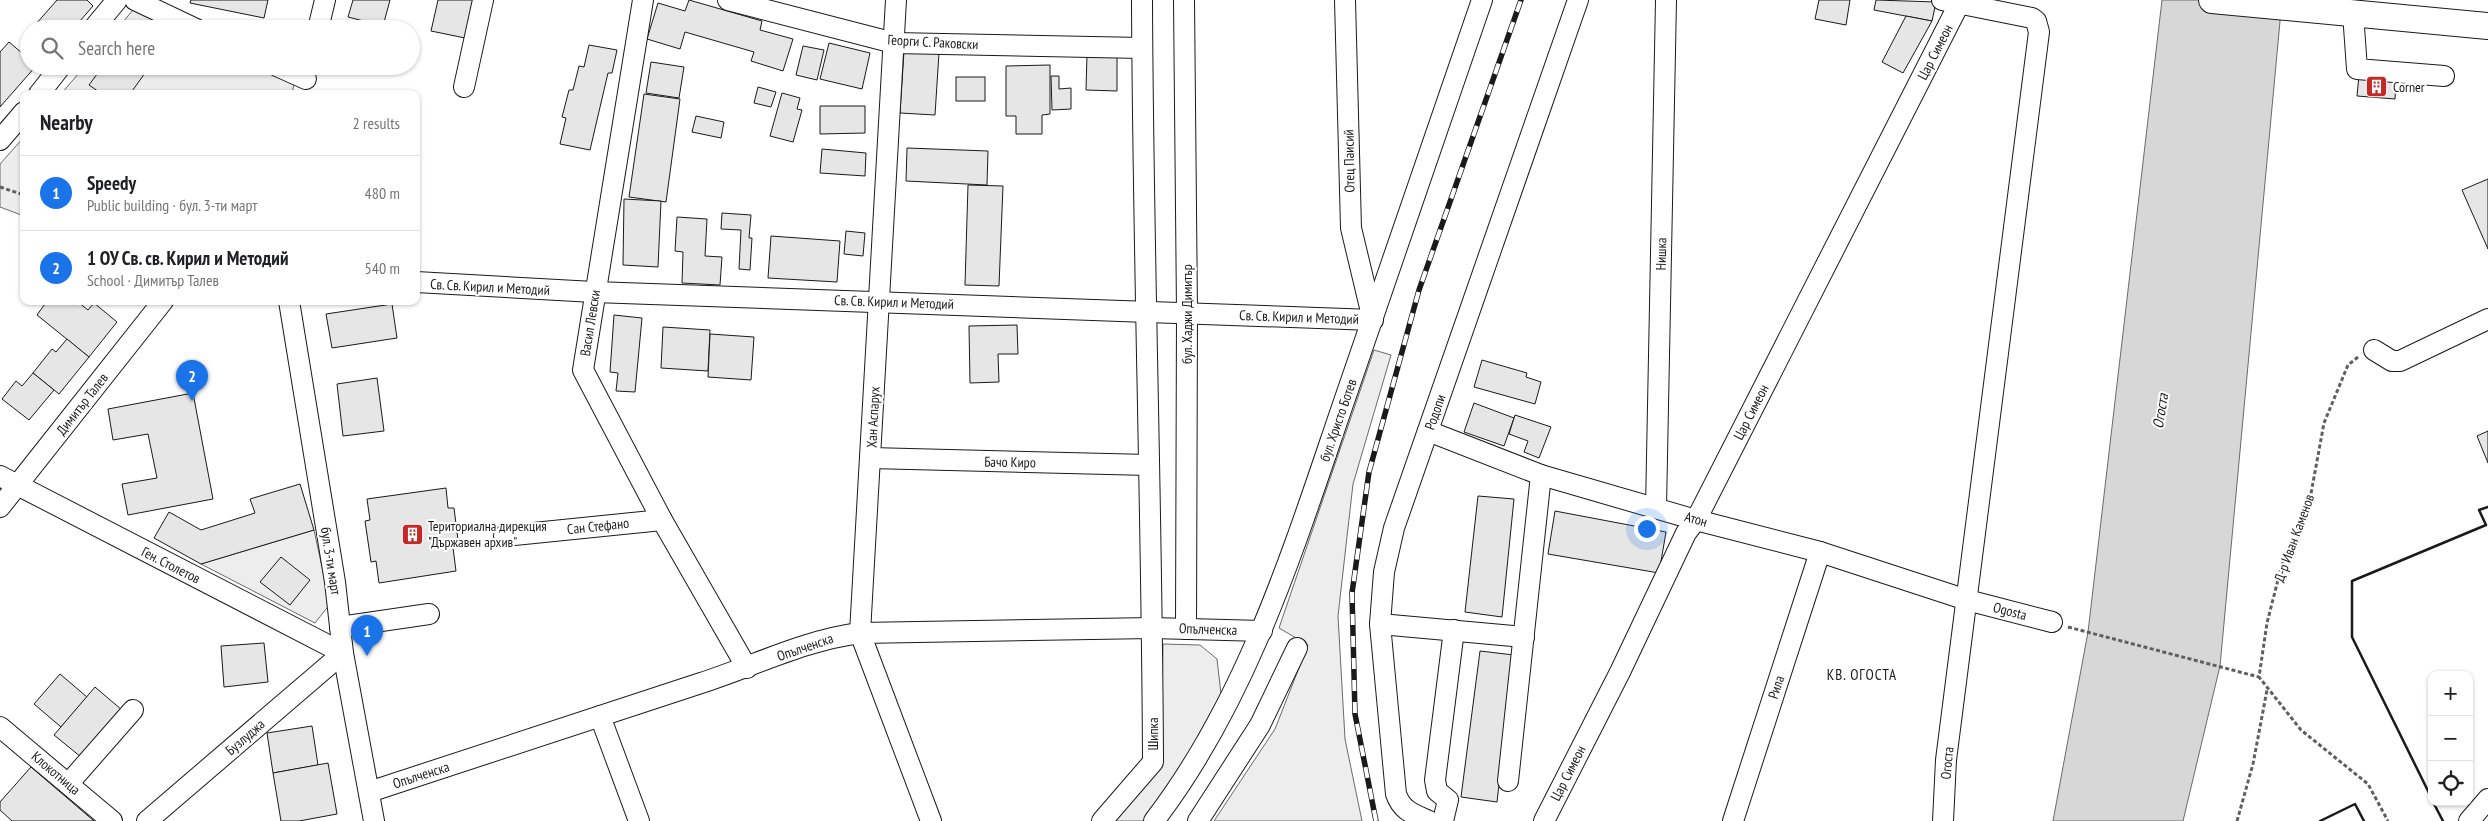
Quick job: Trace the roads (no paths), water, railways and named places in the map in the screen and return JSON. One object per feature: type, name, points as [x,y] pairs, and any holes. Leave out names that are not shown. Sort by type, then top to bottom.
[{"type":"main road","points":[[2212,0],[2488,26]]},
{"type":"street","points":[[100,20],[117,0]]},
{"type":"street","points":[[135,0],[177,20]]},
{"type":"street","points":[[320,20],[325,0]]},
{"type":"street","points":[[464,87],[483,0]]},
{"type":"street","name":"Васил Левски","points":[[643,0],[594,292],[584,370],[662,520],[747,668]]},
{"type":"street","name":"Георги С. Раковски","points":[[728,0],[894,43],[1142,48]]},
{"type":"street","name":"Хан Аспарух","points":[[896,0],[860,633],[929,820]]},
{"type":"street","points":[[1142,0],[1145,311],[1152,628]]},
{"type":"street","name":"бул. Хаджи Димитър","points":[[1184,0],[1187,312],[1186,628]]},
{"type":"street","name":"Отец Паисий","points":[[1345,0],[1351,228],[1373,320]]},
{"type":"street","name":"бул. Христо Ботев","points":[[1154,821],[1171,799],[1227,705],[1262,631],[1373,320],[1482,0]]},
{"type":"street","name":"Родопи","points":[[1429,821],[1407,812],[1400,804],[1396,794],[1380,624],[1384,572],[1394,528],[1578,0]]},
{"type":"street","name":"Нишка","points":[[1656,508],[1666,0]]},
{"type":"street","name":"Огоста","points":[[1943,821],[1946,760],[2038,32],[2036,21],[2032,18],[1950,2]]},
{"type":"street","name":"Цар Симеон","points":[[1544,821],[1620,672],[1686,533],[1696,520],[1950,2]]},
{"type":"street","points":[[2345,12],[2357,69],[2444,76]]},
{"type":"street","points":[[41,90],[54,75]]},
{"type":"street","points":[[0,140],[20,117]]},
{"type":"street","name":"Св. Св. Кирил и Методий","points":[[420,282],[594,292],[1373,320]]},
{"type":"street","name":"Димитър Талев","points":[[0,507],[9,481],[160,305]]},
{"type":"street","name":"бул. 3-ти март","points":[[290,305],[335,582],[343,653],[374,821]]},
{"type":"street","points":[[2374,350],[2379,351],[2392,361],[2400,361],[2488,320]]},
{"type":"street","name":"Атон","points":[[1428,431],[1541,475],[1696,520],[1820,552],[1967,600]]},
{"type":"street","name":"Бачо Киро","points":[[870,458],[1149,465]]},
{"type":"street","points":[[1508,780],[1541,475]]},
{"type":"street","name":"Ген. Столетов","points":[[9,481],[343,653]]},
{"type":"street","name":"Сан Стефано","points":[[504,536],[662,520]]},
{"type":"street","name":"Рила","points":[[1733,821],[1820,552]]},
{"type":"street","name":"Ogosta","points":[[1967,600],[2052,622]]},
{"type":"street","points":[[340,627],[429,614]]},
{"type":"street","points":[[1380,624],[1524,637]]},
{"type":"street","name":"Опълченска","points":[[369,792],[747,668],[824,639],[860,633],[1152,628],[1262,631]]},
{"type":"street","name":"Шипка","points":[[1102,821],[1152,762],[1152,628]]},
{"type":"street","points":[[1443,821],[1448,800],[1437,791],[1435,780],[1454,630]]},
{"type":"street","points":[[1198,821],[1260,725],[1297,648]]},
{"type":"street","name":"Бузлуджа","points":[[147,821],[343,653]]},
{"type":"street","points":[[69,783],[133,710]]},
{"type":"street","points":[[600,716],[639,821]]},
{"type":"street","name":"Клокотница","points":[[0,727],[112,821]]},
{"type":"street","points":[[2468,821],[2488,799]]},
{"type":"water","points":[[2162,0],[2282,0],[2220,666],[2183,821],[2053,821],[2088,632]]},
{"type":"railway","points":[[1376,821],[1355,714],[1352,593],[1369,472],[1419,290],[1521,0]]},
{"type":"place","name":"Corner","points":[[2377,87]]},
{"type":"place","name":"1 ОУ Св. св. Кирил и Методий","points":[[192,401]]},
{"type":"place","name":"Териториална дирекция \"Държавен архив\"","points":[[412,534]]},
{"type":"place","name":"Speedy","points":[[367,656]]},
{"type":"district","name":"КВ. ОГОСТА","points":[[1862,674]]}]
